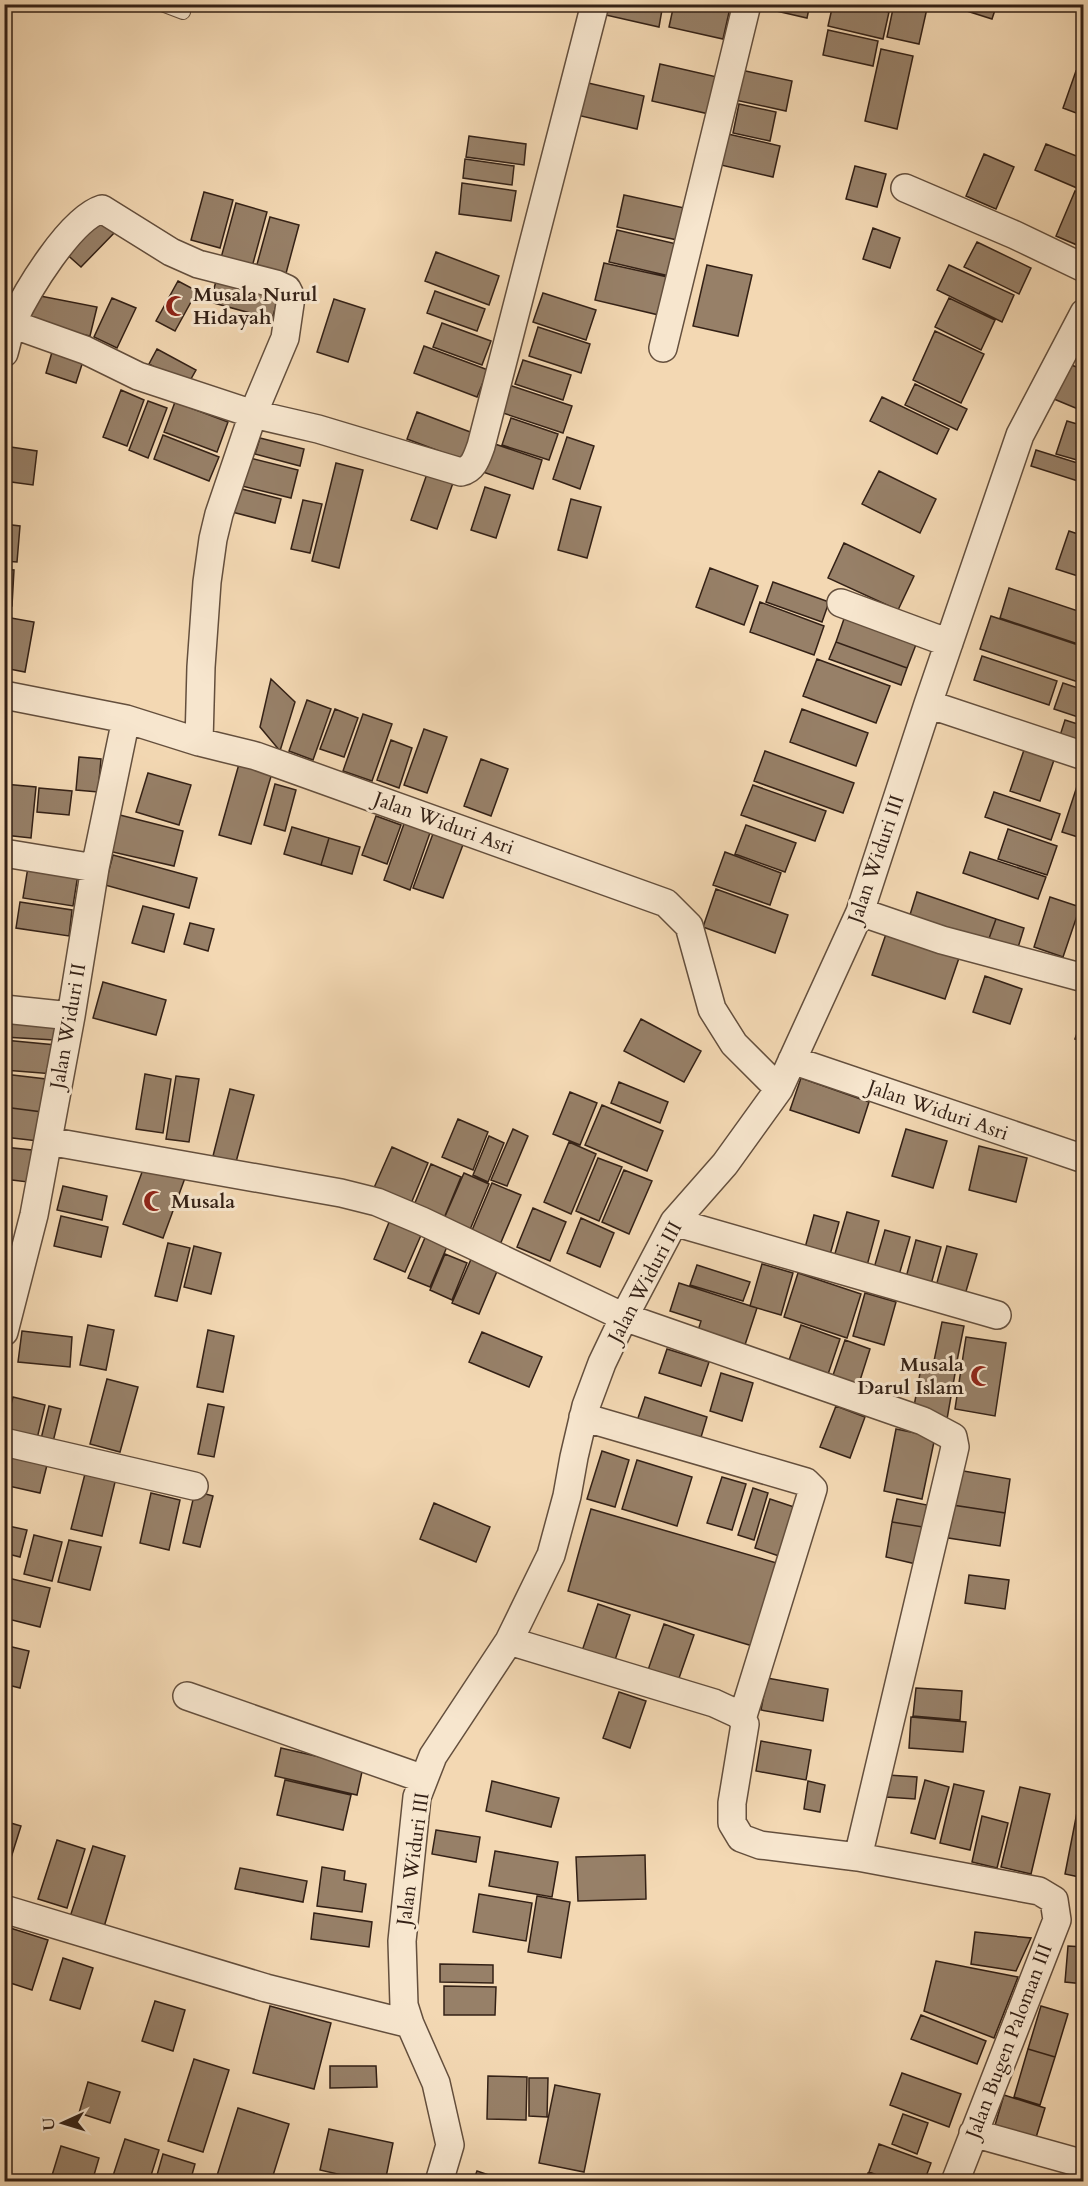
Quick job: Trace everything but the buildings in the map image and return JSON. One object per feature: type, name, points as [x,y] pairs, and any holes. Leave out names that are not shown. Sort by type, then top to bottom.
[{"type":"street","points":[[12,324],[85,350],[138,376],[253,414],[318,429],[461,472],[468,471],[481,446],[595,4]]},
{"type":"street","points":[[663,348],[747,4]]},
{"type":"street","points":[[905,188],[1015,235],[1083,268]]},
{"type":"street","points":[[4,353],[12,324],[30,289],[66,238],[93,211],[102,208],[171,252],[198,264],[276,284],[287,290],[291,297],[285,338],[253,414],[219,514],[213,539],[207,582],[201,667],[199,742]]},
{"type":"street","name":"Jalan Widuri III","points":[[439,2181],[450,2145],[436,2084],[404,2005],[402,1941],[417,1797],[433,1756],[509,1641],[551,1556],[584,1417],[602,1363],[624,1317],[674,1222],[725,1164],[779,1089],[860,912],[1020,435],[1083,313]]},
{"type":"street","points":[[841,603],[949,643]]},
{"type":"street","name":"Jalan Widuri Asri","points":[[4,695],[126,719],[199,742],[256,756],[666,903],[689,926],[712,1009],[734,1044],[779,1089]]},
{"type":"street","points":[[928,704],[1083,756]]},
{"type":"street","name":"Jalan Widuri II","points":[[4,1332],[33,1215],[48,1141],[95,868],[126,719]]},
{"type":"street","points":[[4,853],[95,868]]},
{"type":"street","points":[[860,912],[942,940],[1083,978]]},
{"type":"street","points":[[4,1009],[71,1016]]},
{"type":"street","name":"Jalan Widuri Asri","points":[[792,1060],[1083,1159]]},
{"type":"street","points":[[48,1141],[341,1193],[377,1202],[624,1317],[923,1421],[953,1437],[955,1447],[858,1857],[760,1845],[741,1838],[732,1823],[732,1803],[745,1724],[740,1715],[714,1703],[509,1641]]},
{"type":"street","points":[[674,1222],[997,1315]]},
{"type":"street","points":[[584,1417],[806,1482],[813,1489],[742,1719]]},
{"type":"street","points":[[4,1442],[194,1485]]},
{"type":"street","points":[[187,1696],[424,1779]]},
{"type":"street","name":"Jalan Bugen Paloman III","points":[[858,1857],[1039,1891],[1054,1900],[1057,1920],[955,2181]]},
{"type":"street","points":[[4,1909],[266,1988],[410,2024]]},
{"type":"street","points":[[973,2133],[1083,2164]]},
{"type":"lane","points":[[162,4],[183,12]]},
{"type":"place","name":"Musala Nurul Hidayah","points":[[176,306]]},
{"type":"place","name":"Musala","points":[[154,1201]]},
{"type":"place","name":"Musala Darul Islam","points":[[981,1376]]}]
